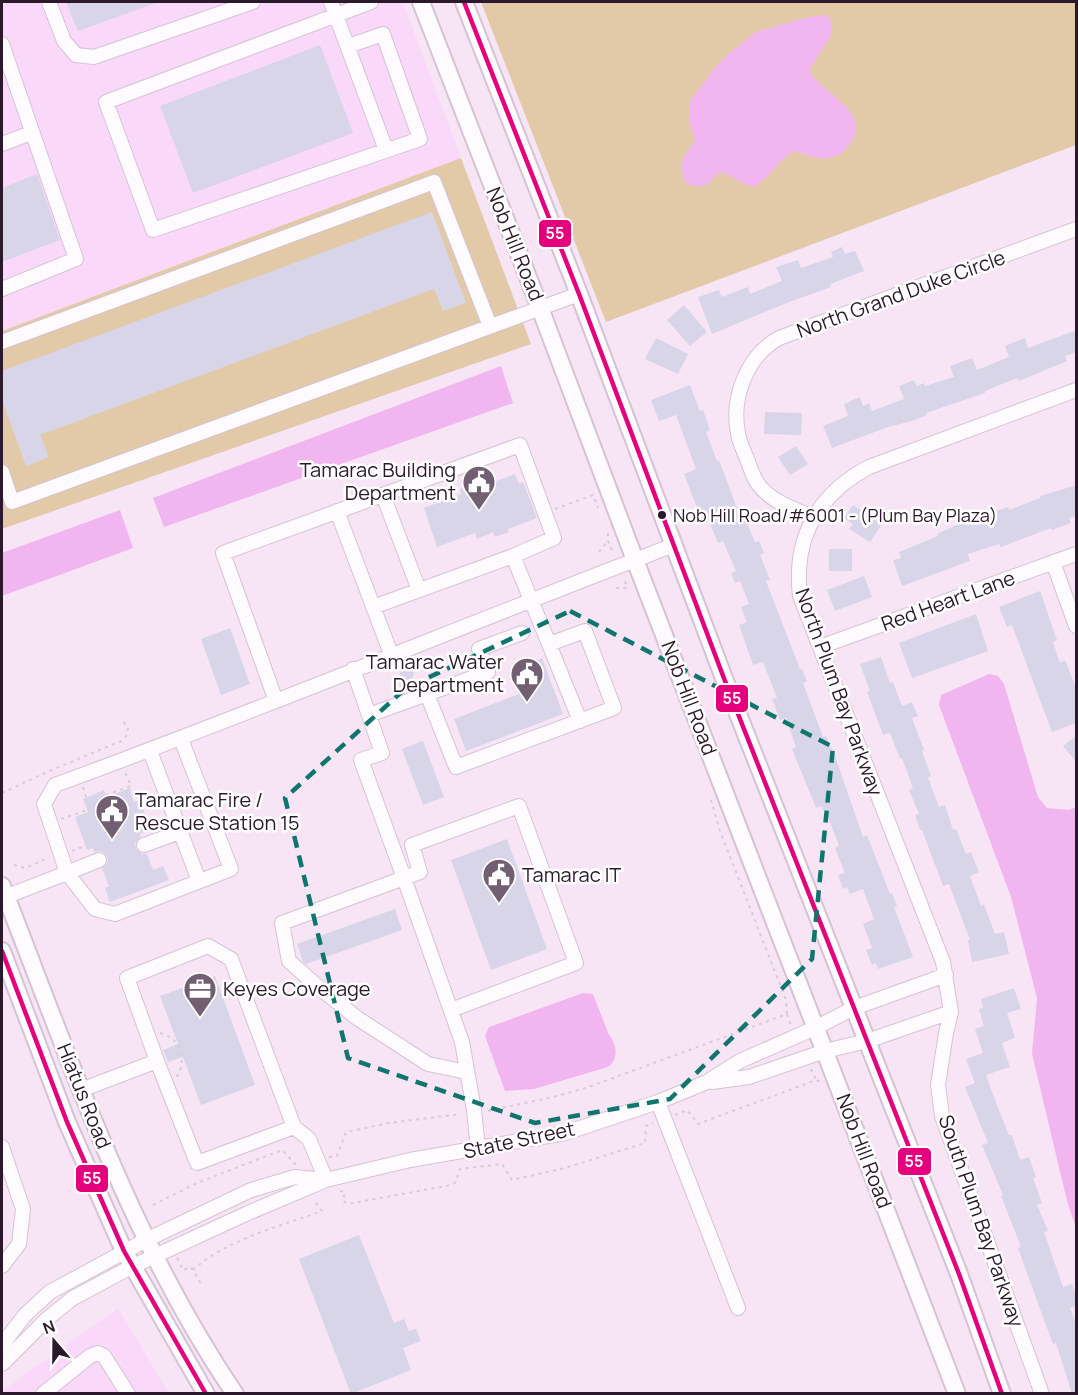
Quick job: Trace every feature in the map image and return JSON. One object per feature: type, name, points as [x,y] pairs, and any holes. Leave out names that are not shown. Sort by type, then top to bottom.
[{"type":"main road","name":"Nob Hill Road","points":[[421,2],[957,1394]]},
{"type":"main road","name":"Nob Hill Road","points":[[464,2],[959,1274],[1002,1394]]},
{"type":"main road","name":"Hiatus Road","points":[[3,894],[94,1125],[146,1240],[178,1299],[235,1394]]},
{"type":"main road","name":"Hiatus Road","points":[[2,951],[66,1122],[124,1251],[206,1394]]},
{"type":"street","points":[[49,2],[64,41],[76,55],[94,57],[254,2]]},
{"type":"street","points":[[348,46],[383,34],[420,139],[153,230],[106,102],[333,8],[371,2]]},
{"type":"street","points":[[333,8],[386,150]]},
{"type":"street","points":[[2,44],[76,259],[2,289]]},
{"type":"street","points":[[2,144],[32,132]]},
{"type":"street","points":[[2,342],[434,182],[490,326]]},
{"type":"street","name":"North Grand Duke Circle","points":[[813,517],[767,494],[758,484],[738,434],[737,407],[743,380],[758,355],[768,344],[779,338],[1077,230]]},
{"type":"street","points":[[2,472],[12,502],[579,294]]},
{"type":"street","name":"North Plum Bay Parkway","points":[[946,975],[939,951],[800,596],[798,578],[800,557],[813,517],[842,483],[869,466],[1077,390]]},
{"type":"street","points":[[276,700],[223,553],[520,445],[554,538],[513,556],[373,607]]},
{"type":"street","points":[[383,495],[419,590]]},
{"type":"street","points":[[337,511],[391,654]]},
{"type":"street","points":[[181,739],[231,869],[115,914],[95,909],[67,873],[50,823],[44,804],[55,785],[181,739],[391,654],[674,545]]},
{"type":"street","name":"Red Heart Lane","points":[[820,647],[1077,554]]},
{"type":"street","points":[[513,556],[580,721]]},
{"type":"street","points":[[1053,562],[1077,626]]},
{"type":"street","points":[[427,694],[456,768],[614,708],[585,631],[549,644]]},
{"type":"street","points":[[369,715],[488,672],[479,649],[522,633]]},
{"type":"street","points":[[353,669],[382,753],[361,760],[462,1042],[474,1113],[477,1149]]},
{"type":"street","points":[[150,751],[199,881]]},
{"type":"street","points":[[451,1010],[576,963],[519,806],[412,845],[420,872],[282,923],[289,961],[357,1018],[428,1064],[467,1072]]},
{"type":"street","points":[[144,845],[180,832]]},
{"type":"street","points":[[3,894],[99,860]]},
{"type":"street","points":[[294,1127],[196,1162],[127,978],[208,946],[231,959],[294,1127],[309,1139],[326,1180]]},
{"type":"street","name":"State Street","points":[[2,1364],[47,1319],[73,1298],[133,1266],[326,1180],[410,1160],[565,1133],[658,1102],[707,1082],[740,1061],[854,1008],[946,975]]},
{"type":"street","name":"South Plum Bay Parkway","points":[[946,975],[951,1012],[938,1085],[942,1116],[1042,1394]]},
{"type":"street","name":"State Street","points":[[707,1082],[749,1077],[825,1051],[867,1041],[951,1012]]},
{"type":"street","points":[[81,1090],[157,1061]]},
{"type":"street","points":[[658,1102],[738,1308]]},
{"type":"street","points":[[2,1148],[23,1209],[19,1244],[2,1266]]},
{"type":"street","name":"State Street","points":[[124,1251],[251,1190],[295,1177],[326,1180]]},
{"type":"street","points":[[2,1345],[25,1315],[50,1292],[124,1251]]},
{"type":"street","points":[[42,1394],[90,1356],[98,1353],[104,1356],[128,1394]]},
{"type":"path","points":[[545,513],[593,495],[601,514]]},
{"type":"path","points":[[608,533],[608,541],[627,588]]},
{"type":"path","points":[[599,552],[608,541]]},
{"type":"path","points":[[616,588],[632,589]]},
{"type":"path","points":[[2,793],[121,741],[127,735],[128,728],[122,720]]},
{"type":"path","points":[[153,1205],[196,1183],[282,1150],[297,1166],[316,1159],[337,1156],[346,1132],[406,1121],[474,1113],[553,1097],[586,1088],[787,1014],[786,1000],[720,831],[710,798]]},
{"type":"path","points":[[50,823],[87,810]]},
{"type":"path","points":[[340,1191],[345,1192],[344,1201],[348,1204],[451,1185],[456,1182],[460,1169],[502,1164],[512,1180],[566,1168],[645,1143],[646,1126],[687,1110],[698,1124],[816,1080],[821,1082]]},
{"type":"path","points":[[193,1270],[213,1256],[237,1244],[322,1211],[315,1202],[316,1198],[322,1196]]},
{"type":"path","points":[[172,1249],[183,1270],[191,1267],[201,1284]]},
{"type":"highlighted area","points":[[570,611],[833,747],[812,959],[670,1099],[535,1123],[348,1058],[285,798],[406,688]]},
{"type":"shaded area","points":[[2,2],[403,2],[461,158],[2,331]]},
{"type":"shaded area","points":[[481,2],[1076,2],[1076,145],[606,322]]},
{"type":"shaded area","points":[[827,15],[832,23],[831,36],[809,70],[820,84],[850,111],[854,119],[856,132],[844,151],[832,158],[818,158],[795,151],[753,187],[719,172],[708,184],[697,187],[684,182],[681,162],[695,140],[689,122],[690,101],[718,64],[756,32],[809,17]]},
{"type":"shaded area","points":[[461,158],[531,344],[2,529],[2,331]]},
{"type":"shaded area","points":[[501,366],[513,403],[164,527],[153,498]]},
{"type":"shaded area","points":[[120,510],[133,548],[2,596],[2,553]]},
{"type":"shaded area","points":[[989,674],[998,676],[1004,684],[1038,797],[1047,808],[1069,810],[1076,807],[1076,1228],[1067,1201],[1032,1054],[1037,998],[1011,897],[939,705],[941,695]]},
{"type":"shaded area","points":[[583,993],[593,994],[614,1043],[616,1051],[612,1064],[534,1089],[505,1091],[485,1036],[489,1027]]},
{"type":"shaded area","points":[[118,1308],[169,1393],[2,1394],[2,1391]]},
{"type":"building","points":[[66,2],[155,2],[156,3],[78,31]]},
{"type":"building","points":[[320,45],[353,133],[193,193],[160,106]]},
{"type":"building","points":[[37,174],[60,240],[2,262],[2,188]]},
{"type":"building","points":[[432,212],[466,303],[443,311],[434,289],[40,435],[49,457],[26,466],[2,400],[2,371]]},
{"type":"building","points":[[842,247],[845,254],[855,251],[864,271],[830,284],[831,287],[712,334],[698,297],[719,290],[722,297],[748,287],[750,294],[782,281],[776,267],[798,260],[801,268],[833,257],[831,252]]},
{"type":"building","points":[[684,305],[707,332],[690,346],[667,320]]},
{"type":"building","points":[[1077,330],[1077,352],[1065,356],[1067,361],[1019,381],[1017,378],[985,391],[985,393],[926,413],[927,415],[912,421],[888,427],[832,448],[823,426],[848,416],[844,404],[860,397],[863,406],[869,403],[872,411],[904,399],[899,386],[914,380],[917,386],[924,383],[925,386],[954,377],[950,366],[972,358],[977,370],[1009,357],[1005,346],[1025,338],[1028,348]]},
{"type":"building","points":[[656,338],[688,354],[678,374],[645,359]]},
{"type":"building","points":[[690,385],[700,411],[703,410],[710,430],[706,432],[738,511],[741,509],[755,542],[759,541],[764,553],[760,555],[770,580],[766,581],[800,669],[807,681],[803,683],[823,737],[826,736],[835,756],[863,837],[867,835],[890,894],[892,893],[897,906],[894,907],[913,957],[878,969],[876,963],[872,965],[866,950],[872,948],[863,924],[874,919],[863,889],[850,894],[847,887],[843,889],[838,875],[845,873],[835,848],[839,846],[828,817],[822,806],[816,808],[792,749],[796,747],[786,718],[780,720],[772,699],[777,698],[763,662],[753,665],[739,625],[747,622],[741,607],[749,604],[740,581],[735,583],[731,573],[736,571],[723,541],[718,543],[707,517],[702,519],[692,495],[684,474],[696,469],[676,415],[659,421],[651,400]]},
{"type":"building","points":[[765,412],[802,413],[801,435],[764,434]]},
{"type":"building","points":[[796,446],[808,464],[790,475],[778,457]]},
{"type":"building","name":"Tamarac Building Department","points":[[515,474],[519,484],[523,482],[537,518],[508,529],[509,532],[495,537],[493,532],[477,539],[475,533],[437,547],[424,508],[461,494],[460,489],[476,483],[478,488]]},
{"type":"building","points":[[1077,485],[1077,516],[1069,518],[1071,523],[1001,547],[999,544],[968,554],[970,561],[902,586],[893,560],[901,558],[899,552],[938,536],[937,534],[963,522],[1008,507],[1009,510],[1040,498],[1040,496]]},
{"type":"building","points":[[853,505],[882,524],[870,542],[849,529],[853,524],[844,518]]},
{"type":"building","points":[[829,549],[852,549],[852,571],[829,571]]},
{"type":"building","points":[[864,576],[872,597],[835,611],[827,590]]},
{"type":"building","points":[[1040,591],[1057,640],[1053,642],[1060,663],[1065,660],[1077,690],[1077,723],[1052,732],[1012,625],[1007,627],[999,607]]},
{"type":"building","points":[[976,614],[988,651],[912,678],[899,643]]},
{"type":"building","points":[[230,628],[250,684],[221,695],[201,639]]},
{"type":"building","points":[[881,657],[890,683],[893,682],[902,706],[912,702],[918,716],[912,718],[924,750],[922,751],[931,776],[928,778],[939,807],[945,805],[953,830],[956,829],[966,854],[971,852],[979,872],[970,876],[981,906],[984,904],[995,934],[1004,932],[1009,954],[972,962],[968,940],[970,940],[949,884],[943,886],[922,830],[920,830],[915,815],[919,814],[909,790],[913,788],[902,758],[900,759],[890,733],[883,735],[867,692],[870,691],[860,664]]},
{"type":"building","name":"Tamarac Water Department","points":[[542,658],[563,714],[466,751],[454,719],[524,692],[515,669]]},
{"type":"building","points":[[403,662],[416,665],[411,685],[398,681]]},
{"type":"building","points":[[1077,735],[1077,763],[1063,746]]},
{"type":"building","points":[[423,741],[444,797],[423,805],[402,749]]},
{"type":"building","name":"Tamarac Fire / Rescue Station 15","points":[[130,788],[134,802],[140,800],[151,830],[140,834],[141,837],[135,843],[136,849],[142,854],[147,854],[153,870],[163,866],[169,880],[110,902],[105,888],[109,886],[102,868],[108,862],[107,856],[101,851],[94,852],[93,848],[87,850],[75,817],[88,812],[83,799],[104,790],[107,797]]},
{"type":"building","name":"Tamarac IT","points":[[507,839],[547,949],[491,970],[451,860]]},
{"type":"building","points":[[395,909],[402,930],[306,964],[303,962],[297,944]]},
{"type":"building","name":"Keyes Coverage","points":[[215,976],[255,1085],[201,1105],[183,1057],[168,1062],[163,1050],[178,1044],[160,996]]},
{"type":"building","points":[[1014,988],[1021,1009],[1007,1013],[1015,1038],[1002,1043],[1010,1067],[986,1075],[1009,1135],[1012,1135],[1020,1160],[1029,1157],[1036,1177],[1033,1178],[1042,1203],[1037,1205],[1048,1231],[1044,1232],[1063,1287],[1072,1284],[1077,1297],[1077,1305],[1070,1308],[1077,1326],[1077,1394],[1072,1394],[1056,1343],[1053,1344],[1044,1320],[1018,1248],[1021,1247],[1001,1196],[1003,1195],[982,1145],[988,1143],[965,1087],[975,1083],[966,1059],[983,1053],[975,1029],[984,1026],[979,1009],[983,1008],[981,999]]},
{"type":"building","points":[[359,1235],[394,1323],[404,1319],[409,1331],[416,1329],[421,1341],[403,1348],[411,1370],[351,1394],[299,1259]]},
{"type":"transit line","name":"55","points":[[464,2],[579,294],[725,681],[959,1274],[1002,1394]]},
{"type":"transit line","name":"55","points":[[2,951],[67,1122],[124,1251],[206,1394]]},
{"type":"place","name":"Tamarac Building Department","points":[[479,511]]},
{"type":"place","name":"Nob Hill Road/#6001 - (Plum Bay Plaza)","points":[[662,515]]},
{"type":"place","name":"Tamarac Water Department","points":[[527,703]]},
{"type":"place","name":"Tamarac Fire / Rescue Station 15","points":[[112,840]]},
{"type":"place","name":"Tamarac IT","points":[[499,904]]},
{"type":"place","name":"Keyes Coverage","points":[[200,1018]]}]
